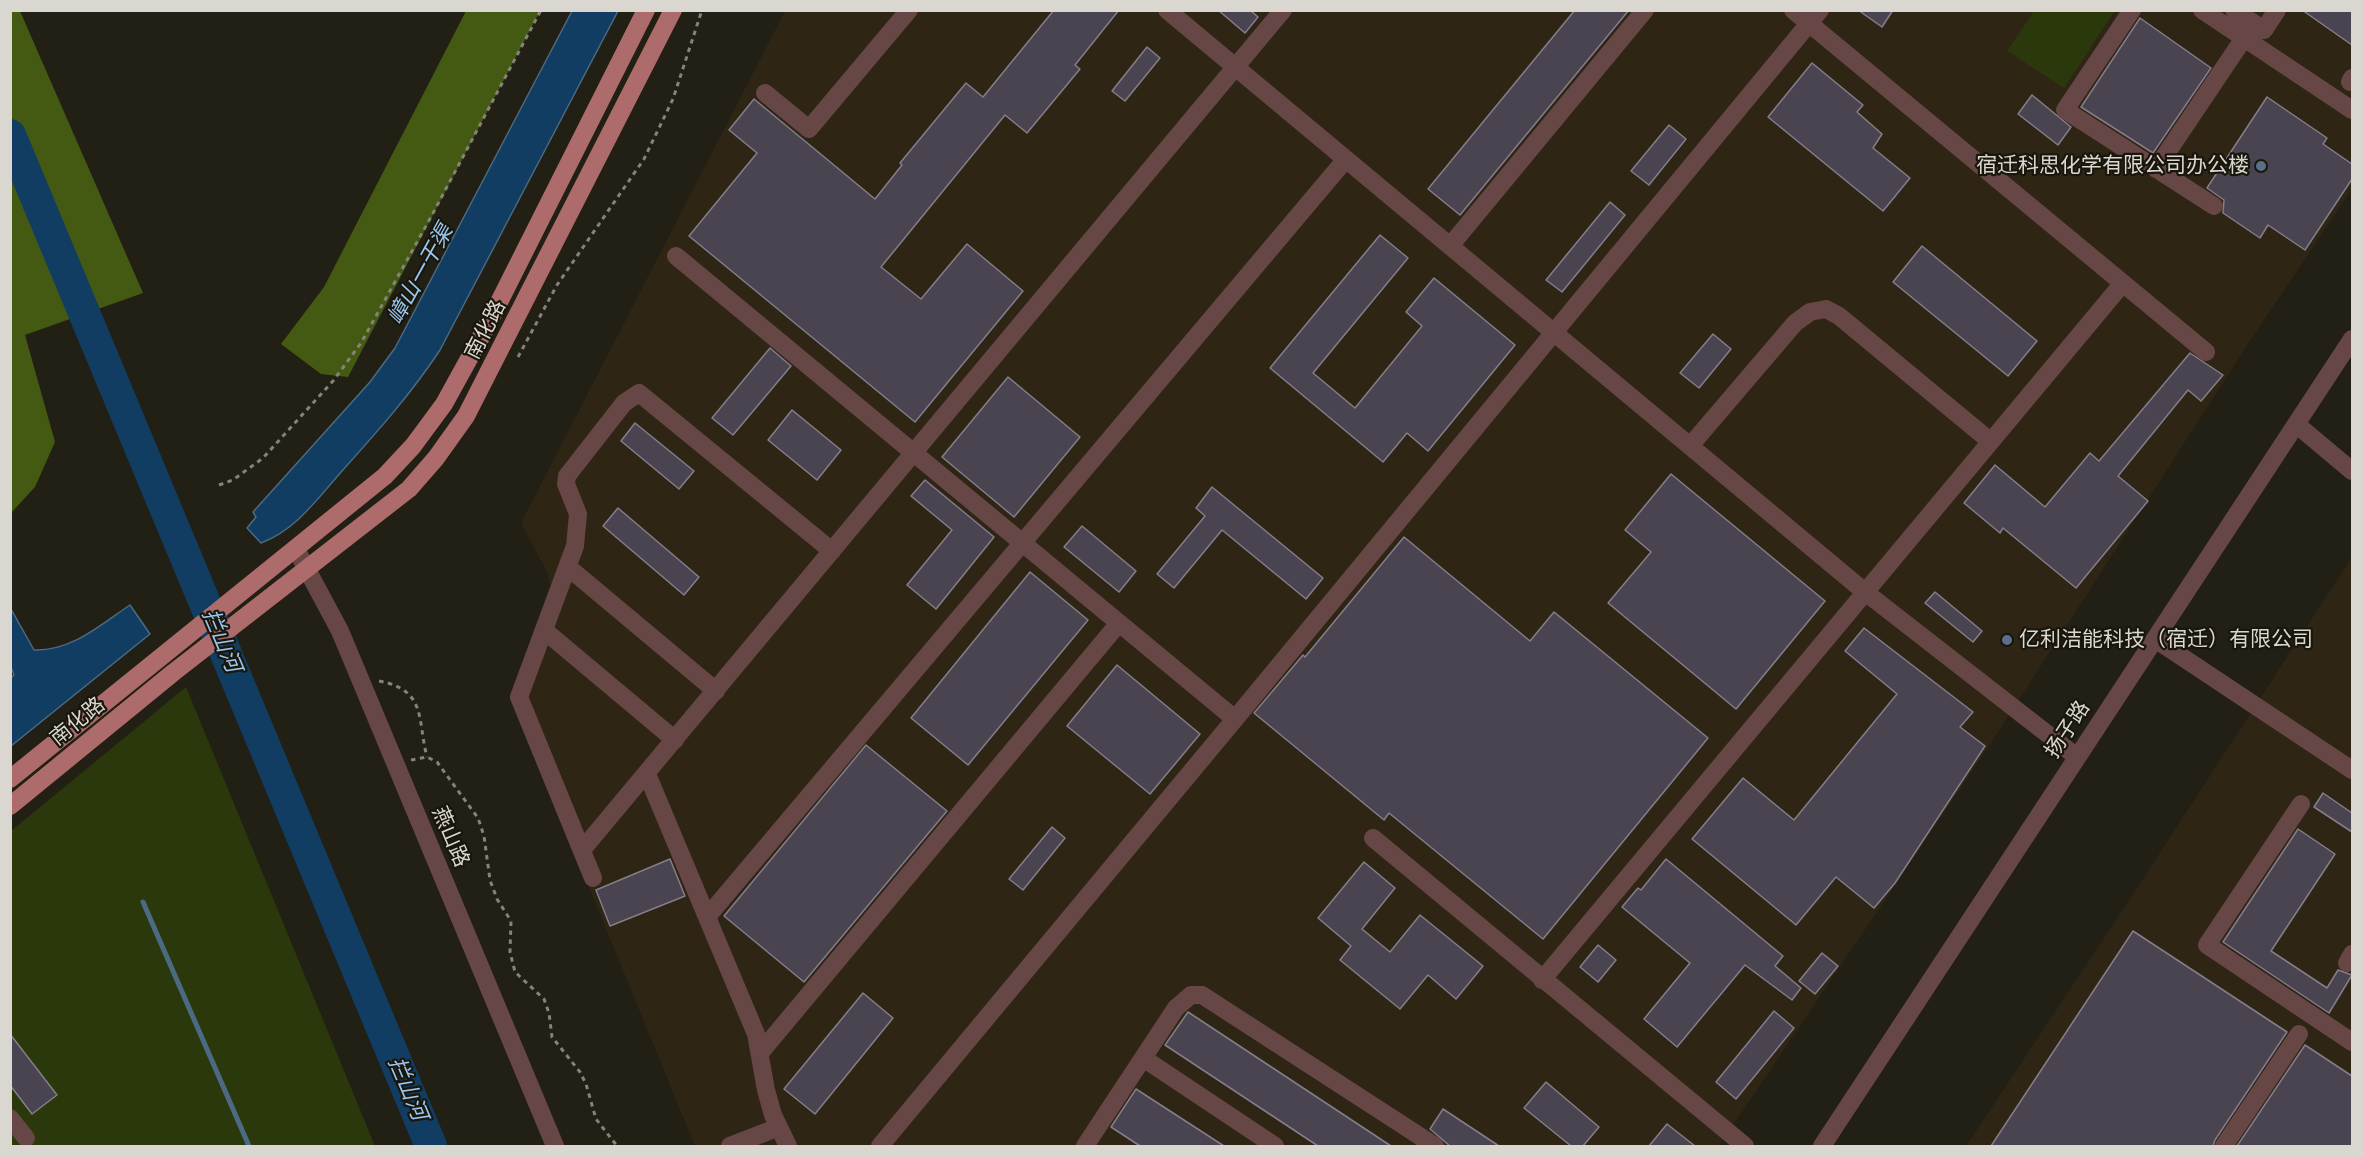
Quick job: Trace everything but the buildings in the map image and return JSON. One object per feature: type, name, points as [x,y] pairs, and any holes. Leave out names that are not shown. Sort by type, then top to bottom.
[{"type":"main road","name":"南化路","points":[[10,779],[385,476],[413,446],[444,404],[487,326],[646,10]]},
{"type":"main road","name":"南化路","points":[[10,806],[174,672],[409,489],[436,458],[466,417],[673,10]]},
{"type":"street","points":[[765,93],[809,129],[909,10]]},
{"type":"street","points":[[1167,10],[1865,592],[2077,757]]},
{"type":"street","points":[[582,850],[1283,10]]},
{"type":"street","points":[[1450,246],[1644,10]]},
{"type":"street","points":[[1793,10],[1815,18],[2206,352]]},
{"type":"street","points":[[2132,10],[2066,110],[2214,206]]},
{"type":"street","points":[[2202,10],[2352,110]]},
{"type":"street","points":[[2234,10],[2264,30],[2277,10]]},
{"type":"street","points":[[880,1146],[1815,18]]},
{"type":"street","points":[[2157,169],[2244,39]]},
{"type":"street","points":[[707,917],[1346,159]]},
{"type":"street","points":[[676,256],[1235,719]]},
{"type":"street","points":[[1542,980],[2123,283]]},
{"type":"street","points":[[1690,446],[1794,323],[1810,312],[1826,309],[1839,316],[1990,441]]},
{"type":"street","name":"扬子路","points":[[1822,1146],[2352,339]]},
{"type":"street","points":[[593,878],[519,697],[569,568],[578,530],[578,514],[566,484],[567,476],[624,403],[639,393],[832,551]]},
{"type":"street","points":[[2296,424],[2352,471]]},
{"type":"street","name":"燕山路","points":[[296,549],[340,631],[360,677],[555,1146]]},
{"type":"street","points":[[569,568],[716,691]]},
{"type":"street","points":[[760,1053],[1119,623]]},
{"type":"street","points":[[545,631],[675,740]]},
{"type":"street","points":[[2155,639],[2352,770]]},
{"type":"street","points":[[647,774],[756,1034],[766,1090],[788,1146]]},
{"type":"street","points":[[2301,804],[2207,945],[2352,1042]]},
{"type":"street","points":[[1373,838],[1745,1146]]},
{"type":"street","points":[[1090,1145],[1143,1058],[1182,1000],[1191,995],[1202,995],[1435,1146]]},
{"type":"street","points":[[2224,1146],[2299,1034]]},
{"type":"street","points":[[1143,1058],[1275,1146]]},
{"type":"street","points":[[10,1118],[26,1138]]},
{"type":"street","points":[[730,1146],[779,1127]]},
{"type":"path","points":[[219,485],[233,480],[263,458],[333,381],[361,343],[432,215],[540,10]]},
{"type":"path","points":[[517,359],[557,285],[644,159],[673,99],[702,10]]},
{"type":"path","points":[[360,677],[402,688],[413,696],[427,757]]},
{"type":"path","points":[[395,762],[427,757],[437,762],[478,818],[484,836],[490,880],[497,899],[511,921],[510,952],[515,972],[544,999],[549,1013],[552,1037],[580,1072],[586,1084],[596,1119],[617,1146]]},
{"type":"shaded area","points":[[785,11],[2352,11],[2352,189],[2248,344],[1993,740],[1719,1146],[695,1146],[511,697],[551,591],[548,574],[521,523]]},
{"type":"shaded area","points":[[2352,557],[2352,1146],[1966,1146],[2124,908]]},
{"type":"green space","points":[[2112,10],[2114,12],[2064,88],[2007,51],[2034,11]]},
{"type":"green space","points":[[10,11],[20,11],[143,293],[25,335],[55,442],[35,487],[11,513]]},
{"type":"green space","points":[[466,11],[540,11],[348,377],[321,374],[281,344],[324,287]]},
{"type":"green space","points":[[186,687],[375,1146],[11,1146],[11,831]]},
{"type":"water","points":[[572,11],[618,11],[440,350],[393,412],[315,502],[296,522],[261,543],[247,528],[256,517],[253,512],[370,382],[395,348]]},
{"type":"water","points":[[130,605],[150,634],[11,746],[11,678],[14,675],[11,667],[11,609],[34,650],[61,646],[73,641]]},
{"type":"waterway","name":"拦山河","points":[[10,135],[431,1146]]},
{"type":"waterway","points":[[143,902],[249,1146]]},
{"type":"place","name":"宿迁科思化学有限公司办公楼","points":[[2261,166]]},
{"type":"place","name":"亿利洁能科技（宿迁）有限公司","points":[[2007,640]]},
{"type":"water label","name":"嶂山一干渠","points":[[421,275]]}]
